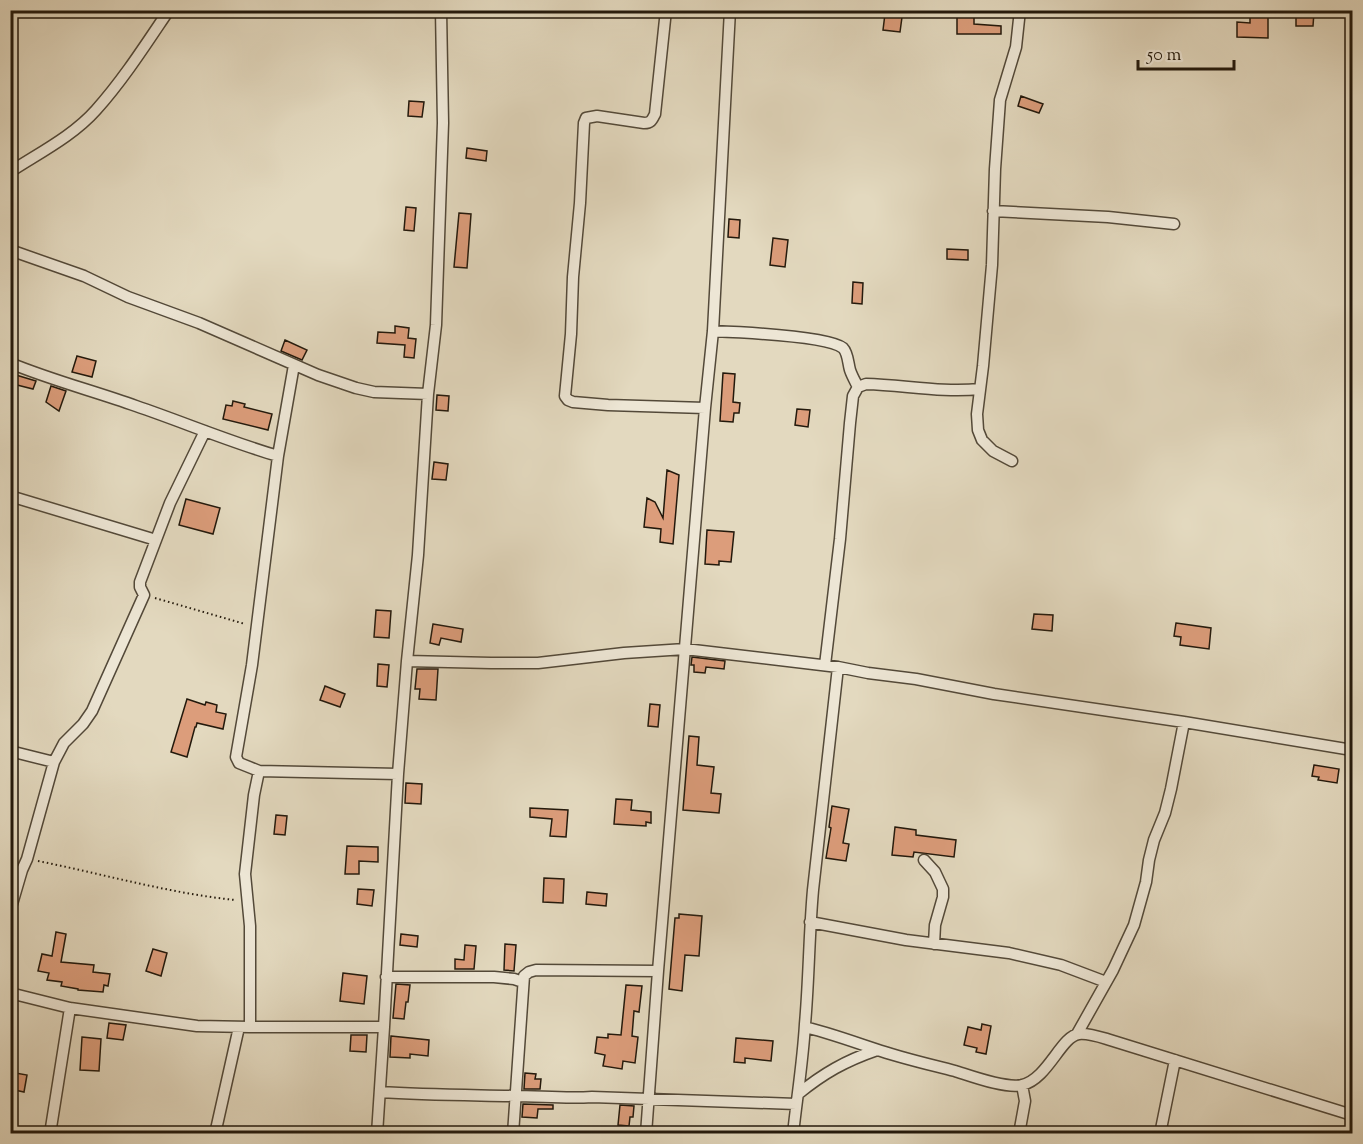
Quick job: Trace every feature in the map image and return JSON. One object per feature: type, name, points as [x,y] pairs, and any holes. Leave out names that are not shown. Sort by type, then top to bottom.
[{"type":"street","points":[[10,172],[72,132],[95,111],[169,10]]},
{"type":"street","points":[[377,1134],[398,774],[428,394],[436,325],[443,123],[441,10]]},
{"type":"street","points":[[666,10],[655,114],[652,121],[644,123],[597,116],[586,118],[584,123],[565,396],[573,402],[608,405],[705,408]]},
{"type":"street","points":[[646,1134],[713,331],[730,10]]},
{"type":"street","points":[[1011,461],[993,451],[982,440],[978,430],[977,414],[992,265],[995,157],[1000,100],[1016,47],[1020,10]]},
{"type":"street","points":[[993,211],[1108,217],[1174,224]]},
{"type":"street","points":[[10,250],[84,276],[128,297],[199,322],[294,365],[356,388],[374,392],[428,394]]},
{"type":"street","points":[[713,331],[804,338],[842,347],[847,354],[850,369],[858,387]]},
{"type":"street","points":[[10,363],[278,456]]},
{"type":"street","points":[[294,365],[278,456],[252,664],[236,757],[239,764],[259,771],[398,774]]},
{"type":"street","points":[[825,665],[841,531],[850,423],[854,396],[858,387],[866,384],[946,390],[980,389]]},
{"type":"street","points":[[10,911],[54,762],[64,743],[92,711],[144,595],[140,582],[170,503],[205,431]]},
{"type":"street","points":[[10,496],[156,540]]},
{"type":"street","points":[[407,661],[538,663],[624,652],[685,648],[825,665],[1353,750]]},
{"type":"street","points":[[793,1134],[805,1026],[810,922],[838,667]]},
{"type":"street","points":[[805,1026],[877,1050],[980,1079],[1022,1085],[1042,1073],[1068,1040],[1077,1034],[1134,925],[1146,882],[1154,840],[1165,813],[1171,789],[1184,722]]},
{"type":"street","points":[[10,751],[54,762]]},
{"type":"street","points":[[215,1134],[245,1027],[250,926],[245,874],[259,771]]},
{"type":"street","points":[[924,860],[935,872],[943,889],[943,897],[934,925],[934,944]]},
{"type":"street","points":[[10,867],[22,870]]},
{"type":"street","points":[[810,922],[906,940],[1009,953],[1061,965],[1106,982]]},
{"type":"street","points":[[513,1134],[524,976],[536,970],[658,971]]},
{"type":"street","points":[[386,978],[450,976],[494,977],[523,981]]},
{"type":"street","points":[[10,993],[70,1008],[198,1026],[384,1027]]},
{"type":"street","points":[[50,1134],[70,1008]]},
{"type":"street","points":[[1077,1034],[1110,1040],[1353,1115]]},
{"type":"street","points":[[380,1092],[649,1100],[797,1099],[835,1067],[877,1050]]},
{"type":"street","points":[[1160,1134],[1175,1060]]},
{"type":"street","points":[[1019,1134],[1025,1101],[1022,1085]]},
{"type":"path","points":[[144,595],[256,627]]},
{"type":"path","points":[[27,859],[164,889],[247,901]]},
{"type":"building","points":[[1296,12],[1314,12],[1313,26],[1296,26]]},
{"type":"building","points":[[957,13],[974,13],[974,24],[1001,26],[1001,34],[957,34]]},
{"type":"building","points":[[885,14],[902,17],[900,32],[883,30]]},
{"type":"building","points":[[1250,14],[1268,14],[1268,38],[1237,37],[1237,22],[1250,23]]},
{"type":"building","points":[[1021,96],[1043,104],[1039,113],[1018,106]]},
{"type":"building","points":[[409,101],[424,102],[422,117],[408,116]]},
{"type":"building","points":[[467,148],[487,151],[486,161],[466,158]]},
{"type":"building","points":[[406,207],[416,208],[414,231],[404,230]]},
{"type":"building","points":[[459,213],[471,214],[467,268],[454,267]]},
{"type":"building","points":[[729,219],[740,220],[739,238],[728,237]]},
{"type":"building","points":[[773,238],[788,240],[785,267],[770,265]]},
{"type":"building","points":[[947,249],[968,250],[968,260],[947,259]]},
{"type":"building","points":[[853,282],[863,283],[862,304],[852,303]]},
{"type":"building","points":[[395,326],[409,328],[408,338],[416,339],[414,358],[404,357],[405,345],[377,343],[378,332],[395,333]]},
{"type":"building","points":[[285,340],[307,350],[302,360],[281,351]]},
{"type":"building","points":[[77,356],[96,361],[92,377],[72,372]]},
{"type":"building","points":[[723,373],[735,374],[733,402],[740,403],[739,413],[734,413],[733,422],[720,421]]},
{"type":"building","points":[[16,375],[36,381],[33,389],[13,384]]},
{"type":"building","points":[[51,386],[66,391],[59,411],[46,402]]},
{"type":"building","points":[[437,395],[449,396],[448,411],[436,410]]},
{"type":"building","points":[[233,401],[245,404],[244,407],[272,414],[268,430],[223,419],[226,405],[232,406]]},
{"type":"building","points":[[797,409],[810,410],[808,427],[795,425]]},
{"type":"building","points":[[434,462],[448,464],[446,480],[432,479]]},
{"type":"building","points":[[667,470],[679,475],[673,544],[660,542],[661,529],[644,527],[647,498],[655,502],[663,518]]},
{"type":"building","points":[[186,499],[220,508],[213,534],[179,525]]},
{"type":"building","points":[[707,530],[734,532],[731,562],[719,561],[719,565],[705,564]]},
{"type":"building","points":[[376,610],[391,611],[389,638],[374,637]]},
{"type":"building","points":[[1034,614],[1053,615],[1052,631],[1032,629]]},
{"type":"building","points":[[1176,623],[1211,628],[1209,649],[1180,645],[1181,637],[1174,636]]},
{"type":"building","points":[[433,624],[463,629],[461,642],[441,638],[439,645],[430,643]]},
{"type":"building","points":[[692,657],[725,661],[724,669],[706,667],[705,673],[694,672],[694,665],[691,665]]},
{"type":"building","points":[[378,664],[389,665],[387,687],[377,686]]},
{"type":"building","points":[[417,669],[438,669],[436,700],[419,699],[420,689],[415,689]]},
{"type":"building","points":[[325,686],[345,694],[340,707],[320,700]]},
{"type":"building","points":[[187,699],[205,705],[206,702],[217,705],[216,712],[226,714],[223,729],[197,723],[187,757],[171,752]]},
{"type":"building","points":[[650,704],[660,705],[658,727],[648,726]]},
{"type":"building","points":[[689,736],[699,737],[697,765],[714,767],[711,793],[721,794],[719,813],[683,810]]},
{"type":"building","points":[[1314,765],[1339,769],[1337,783],[1318,780],[1319,777],[1312,776]]},
{"type":"building","points":[[406,783],[422,784],[421,804],[405,803]]},
{"type":"building","points":[[616,799],[632,800],[631,810],[651,812],[651,823],[646,822],[646,826],[614,824]]},
{"type":"building","points":[[832,806],[849,809],[843,843],[849,844],[846,861],[826,858]]},
{"type":"building","points":[[530,808],[568,810],[566,837],[550,836],[552,819],[530,817]]},
{"type":"building","points":[[276,815],[287,816],[285,835],[274,834]]},
{"type":"building","points":[[895,827],[916,830],[916,835],[956,840],[954,857],[914,852],[913,857],[892,855]]},
{"type":"building","points":[[347,846],[378,847],[378,862],[359,861],[359,874],[345,874]]},
{"type":"building","points":[[544,878],[564,879],[563,903],[543,902]]},
{"type":"building","points":[[358,889],[374,890],[372,906],[357,904]]},
{"type":"building","points":[[587,892],[607,894],[606,906],[586,904]]},
{"type":"building","points":[[679,914],[702,916],[699,956],[685,955],[682,991],[669,989],[675,918],[679,918]]},
{"type":"building","points":[[56,932],[66,934],[61,962],[94,965],[93,972],[110,974],[108,986],[104,985],[103,992],[61,986],[62,982],[47,980],[49,973],[38,971],[42,954],[52,956]]},
{"type":"building","points":[[401,934],[418,936],[417,947],[400,945]]},
{"type":"building","points":[[505,944],[516,945],[514,971],[504,970]]},
{"type":"building","points":[[465,945],[476,946],[474,969],[455,969],[455,959],[464,960]]},
{"type":"building","points":[[153,949],[167,953],[161,976],[146,971]]},
{"type":"building","points":[[343,973],[367,976],[364,1004],[340,1001]]},
{"type":"building","points":[[396,984],[410,985],[404,1019],[393,1018]]},
{"type":"building","points":[[626,985],[642,986],[639,1012],[634,1011],[632,1036],[638,1037],[635,1063],[623,1061],[622,1069],[603,1066],[605,1055],[595,1053],[597,1037],[608,1038],[608,1034],[621,1035]]},
{"type":"building","points":[[109,1023],[126,1025],[123,1040],[107,1038]]},
{"type":"building","points":[[982,1024],[991,1026],[986,1054],[976,1052],[977,1048],[964,1045],[968,1027],[981,1030]]},
{"type":"building","points":[[351,1035],[367,1035],[366,1052],[350,1051]]},
{"type":"building","points":[[391,1036],[429,1040],[428,1056],[410,1054],[410,1058],[390,1057]]},
{"type":"building","points":[[82,1037],[101,1039],[99,1071],[80,1070]]},
{"type":"building","points":[[736,1038],[773,1041],[771,1061],[745,1058],[745,1063],[734,1062]]},
{"type":"building","points":[[10,1072],[27,1075],[24,1092],[10,1089]]},
{"type":"building","points":[[525,1073],[536,1074],[535,1079],[541,1079],[540,1089],[524,1089]]},
{"type":"building","points":[[523,1104],[553,1105],[553,1109],[538,1109],[537,1118],[522,1117]]},
{"type":"building","points":[[620,1105],[634,1106],[629,1126],[618,1125]]}]
